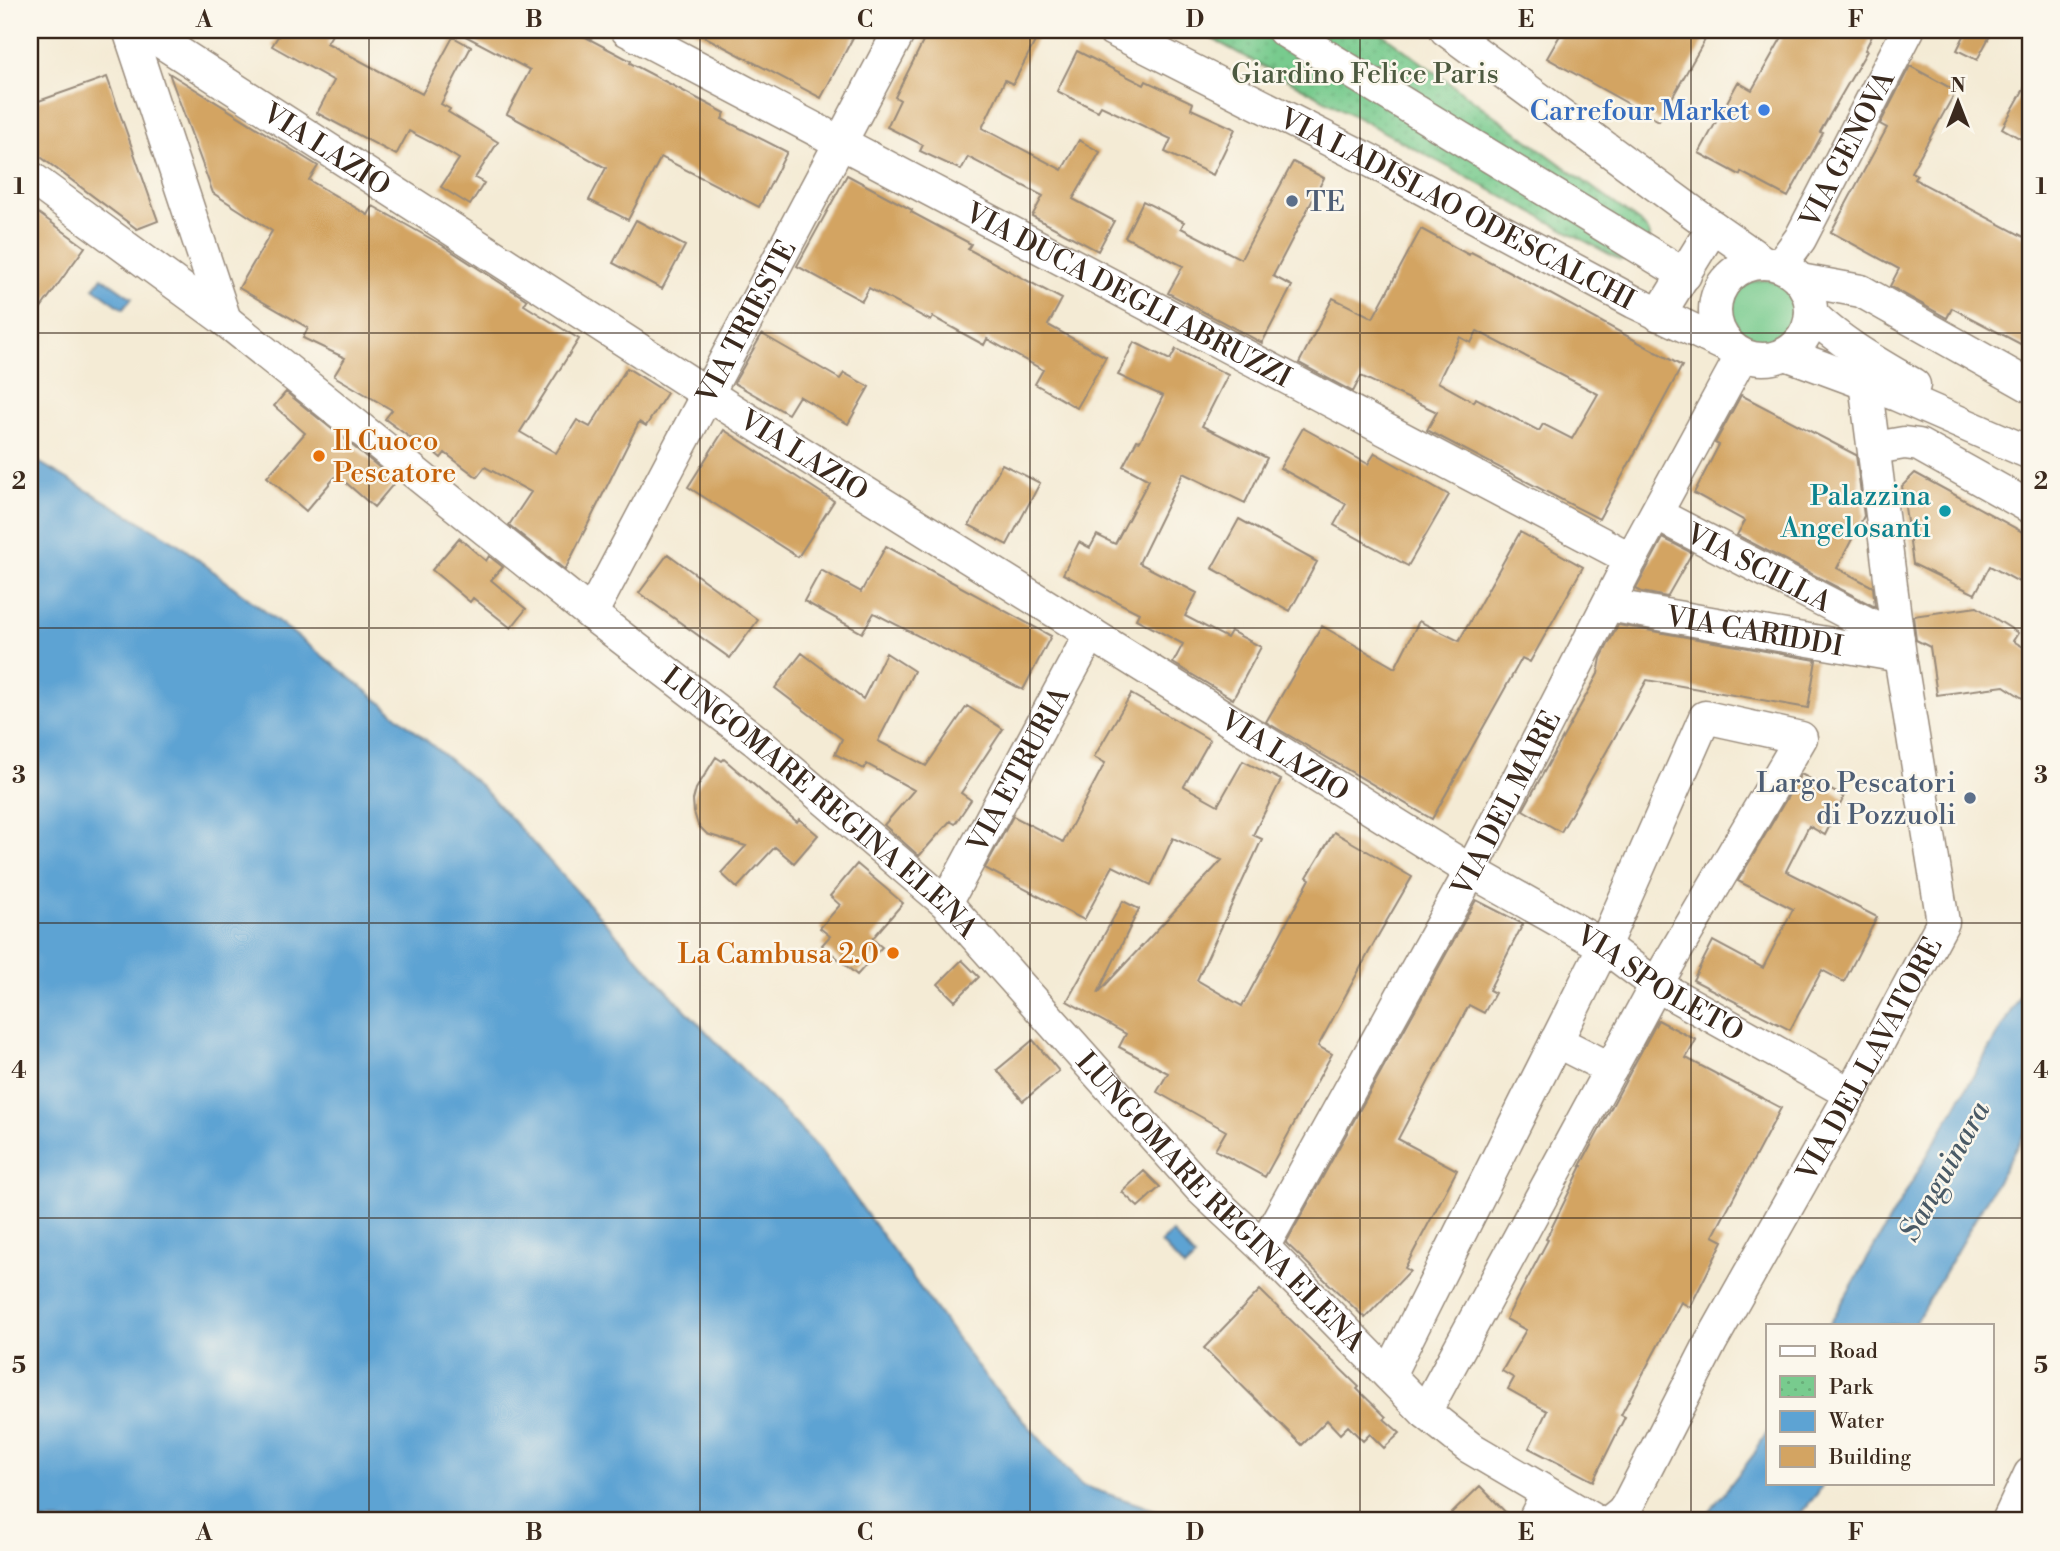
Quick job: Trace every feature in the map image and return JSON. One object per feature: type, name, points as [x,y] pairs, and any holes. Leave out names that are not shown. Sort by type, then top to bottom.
[{"type":"street","points":[[129,30],[225,320]]},
{"type":"street","name":"VIA LAZIO","points":[[143,30],[707,393],[1471,870]]},
{"type":"street","name":"VIA DUCA DEGLI ABRUZZI","points":[[627,30],[1631,559]]},
{"type":"street","name":"VIA TRIESTE","points":[[592,614],[900,30]]},
{"type":"street","name":"VIA LADISLAO ODESCALCHI","points":[[1113,30],[1375,163],[1659,315],[1736,351]]},
{"type":"street","points":[[1283,30],[1685,275]]},
{"type":"street","points":[[1446,30],[1713,227],[1782,269],[1808,293],[1811,314],[1807,332],[1799,344],[1786,354],[1773,359],[1760,360],[1736,351],[1719,334],[1715,320],[1715,304],[1719,291],[1729,276],[1751,264],[1782,269],[1860,291],[2030,386]]},
{"type":"street","name":"VIA GENOVA","points":[[1782,269],[1908,30]]},
{"type":"street","name":"LUNGOMARE REGINA ELENA","points":[[30,177],[225,320],[592,614],[755,740],[946,903],[1201,1189],[1263,1247],[1425,1412],[1453,1437],[1546,1508]]},
{"type":"street","points":[[1659,315],[1713,227]]},
{"type":"street","points":[[1811,314],[1850,348],[2030,452]]},
{"type":"street","name":"VIA DEL MARE","points":[[1263,1247],[1471,870],[1656,514],[1736,351]]},
{"type":"street","points":[[1786,354],[1865,382],[2030,452]]},
{"type":"street","name":"VIA DEL LAVATORE","points":[[1612,1521],[1626,1506],[1711,1342],[1851,1094],[1943,922],[1899,648],[1865,382]]},
{"type":"street","points":[[1875,448],[1903,443],[1919,445],[2030,507]]},
{"type":"street","name":"VIA SCILLA","points":[[1656,514],[1899,648]]},
{"type":"street","name":"VIA CARIDDI","points":[[1608,606],[1899,648]]},
{"type":"street","name":"VIA ETRURIA","points":[[946,903],[1091,633]]},
{"type":"street","points":[[1390,1375],[1604,946],[1705,717],[1801,738],[1656,985],[1425,1412]]},
{"type":"street","name":"VIA SPOLETO","points":[[1471,870],[1604,946],[1656,985],[1851,1094]]},
{"type":"street","points":[[1556,1041],[1611,1069]]},
{"type":"street","points":[[1416,1322],[1462,1344]]},
{"type":"street","points":[[2008,1521],[2030,1474]]},
{"type":"street","points":[[1546,1508],[1595,1521]]},
{"type":"green space","name":"Giardino Felice Paris","points":[[1196,30],[1377,30],[1641,223],[1649,233],[1649,242],[1632,260],[1620,260]]},
{"type":"green space","points":[[1757,280],[1769,280],[1788,293],[1793,310],[1791,322],[1780,335],[1769,340],[1757,340],[1738,327],[1733,316],[1733,304],[1746,285]]},
{"type":"water","points":[[102,277],[132,298],[123,309],[94,288]]},
{"type":"water","points":[[30,457],[177,543],[361,686],[481,786],[676,1000],[820,1150],[985,1377],[1081,1485],[1188,1521],[30,1521]]},
{"type":"water","name":"Sanguinara","points":[[2030,978],[2030,1124],[1915,1324],[1830,1324]]},
{"type":"water","points":[[1172,1232],[1195,1258],[1184,1268],[1161,1243]]},
{"type":"water","points":[[1766,1433],[1766,1484],[1823,1484],[1794,1521],[1702,1521],[1754,1454]]},
{"type":"building","points":[[282,30],[335,30],[327,43],[422,94],[453,37],[471,47],[441,104],[450,109],[448,112],[498,142],[475,178],[484,183],[470,205],[441,187],[459,159],[440,147],[409,131],[396,155],[317,113],[334,81],[272,46]]},
{"type":"building","points":[[454,30],[572,30],[725,113],[722,119],[787,152],[759,207],[661,157],[628,220],[589,200],[606,168],[507,114],[530,70]]},
{"type":"building","points":[[692,30],[857,30],[821,98]]},
{"type":"building","points":[[929,30],[1041,30],[1013,84],[1005,80],[982,128],[1062,170],[1079,140],[1100,152],[1073,199],[1114,221],[1098,251],[1032,216],[1043,196],[968,157],[961,170],[920,151],[923,145],[887,127],[900,100],[895,97]]},
{"type":"building","points":[[1563,30],[1691,30],[1706,38],[1659,121],[1547,58]]},
{"type":"building","points":[[1786,30],[1875,30],[1865,50],[1867,51],[1820,132],[1823,133],[1788,197],[1699,153],[1738,82],[1752,90]]},
{"type":"building","points":[[1967,30],[1993,30],[1977,60],[1957,50]]},
{"type":"building","points":[[1077,51],[1144,85],[1146,81],[1193,103],[1191,109],[1235,129],[1213,175],[1165,152],[1171,139],[1101,106],[1098,111],[1057,91]]},
{"type":"building","points":[[1910,66],[1956,91],[1911,172],[1917,175],[1914,179],[2030,240],[2030,349],[1952,308],[1947,318],[1890,286],[1899,269],[1831,232],[1887,128],[1880,124]]},
{"type":"building","points":[[169,73],[318,166],[309,180],[368,215],[373,206],[442,245],[527,300],[524,305],[579,339],[520,432],[556,453],[577,420],[590,427],[627,368],[667,393],[646,426],[639,422],[565,570],[509,525],[531,492],[485,467],[477,477],[445,453],[441,458],[416,437],[413,440],[385,419],[392,410],[334,376],[345,358],[303,338],[308,328],[239,288],[272,231],[213,193]]},
{"type":"building","points":[[107,77],[158,221],[137,229],[30,149],[30,104]]},
{"type":"building","points":[[2030,78],[2030,144],[2002,128]]},
{"type":"building","points":[[1293,162],[1324,178],[1273,276],[1292,286],[1262,343],[1168,293],[1183,266],[1125,237],[1143,201],[1184,222],[1181,228],[1241,259]]},
{"type":"building","points":[[847,175],[971,244],[968,249],[1062,299],[1048,325],[1106,357],[1077,408],[1035,384],[1043,370],[987,339],[984,345],[933,317],[931,321],[869,288],[862,301],[797,266]]},
{"type":"building","points":[[30,207],[85,247],[30,323]]},
{"type":"building","points":[[636,220],[685,246],[662,289],[613,263]]},
{"type":"building","points":[[1421,229],[1469,255],[1471,252],[1508,271],[1682,366],[1599,519],[1427,430],[1437,412],[1361,376],[1353,392],[1299,363],[1333,298],[1373,318]],"holes":[[[1477,331],[1598,394],[1572,439],[1543,424],[1539,431],[1476,398],[1474,402],[1438,382],[1460,337],[1471,343]]]},
{"type":"building","points":[[762,334],[840,379],[844,373],[869,387],[848,424],[799,396],[788,414],[734,383]]},
{"type":"building","points":[[1134,342],[1170,360],[1176,349],[1228,375],[1202,426],[1267,458],[1245,503],[1183,473],[1139,563],[1197,593],[1185,616],[1227,638],[1231,631],[1261,647],[1233,699],[1173,663],[1183,644],[1136,619],[1139,613],[1063,574],[1079,542],[1090,548],[1097,535],[1115,544],[1149,480],[1123,466],[1137,440],[1140,441],[1163,396],[1118,375]]},
{"type":"building","points":[[286,392],[396,481],[374,507],[337,475],[306,511],[267,477],[305,433],[274,406]]},
{"type":"building","points":[[1741,395],[1856,455],[1864,516],[1837,568],[1873,587],[1875,607],[1737,535],[1745,521],[1694,493],[1719,445],[1715,443]]},
{"type":"building","points":[[1303,428],[1368,464],[1375,453],[1449,495],[1408,566],[1334,525],[1346,504],[1280,468]]},
{"type":"building","points":[[724,430],[834,501],[798,557],[688,487]]},
{"type":"building","points":[[1002,464],[1040,483],[1007,545],[969,525]]},
{"type":"building","name":"Palazzina Angelosanti","points":[[1915,473],[2030,536],[2030,588],[1990,566],[1975,594],[1913,564],[1902,486]]},
{"type":"building","points":[[1239,519],[1317,562],[1290,611],[1212,568]]},
{"type":"building","points":[[1520,532],[1583,567],[1530,662],[1522,658],[1432,819],[1266,722],[1322,626],[1395,668],[1419,621],[1459,641]]},
{"type":"building","points":[[459,538],[486,561],[489,556],[503,567],[491,580],[526,609],[511,628],[473,598],[470,602],[432,570]]},
{"type":"building","points":[[1663,538],[1692,553],[1667,597],[1636,589]]},
{"type":"building","points":[[886,546],[1051,636],[1023,690],[874,613],[862,633],[804,601],[821,570],[861,592]]},
{"type":"building","points":[[668,554],[758,620],[730,658],[639,593]]},
{"type":"building","points":[[1977,607],[2018,633],[2013,641],[2030,651],[2030,703],[2004,686],[1937,695],[1930,647],[1916,640],[1913,616]]},
{"type":"building","points":[[1618,625],[1816,660],[1808,708],[1647,680],[1561,832],[1523,810],[1598,674],[1601,658]]},
{"type":"building","points":[[802,653],[863,699],[886,653],[914,671],[878,741],[926,766],[967,706],[1003,729],[961,793],[971,800],[955,824],[950,821],[919,856],[884,825],[914,790],[867,764],[864,769],[835,754],[842,739],[775,688]]},
{"type":"building","points":[[1131,694],[1210,740],[1184,786],[1218,805],[1243,761],[1281,780],[1253,835],[1262,839],[1197,980],[1242,1006],[1310,879],[1307,877],[1334,832],[1412,877],[1318,1046],[1332,1054],[1265,1177],[1215,1150],[1226,1131],[1157,1092],[1168,1073],[1119,1047],[1126,1034],[1067,1001],[1123,901],[1139,909],[1098,993],[1222,860],[1173,838],[1151,885],[1113,866],[1084,920],[985,868],[1013,816],[1063,842],[1105,763],[1094,757]]},
{"type":"building","points":[[716,757],[722,761],[724,759],[797,822],[799,819],[818,835],[794,863],[775,847],[737,888],[721,873],[746,846],[707,834],[698,825],[694,812],[696,789]]},
{"type":"building","points":[[1801,774],[1844,797],[1825,835],[1809,826],[1786,871],[1877,917],[1844,982],[1822,970],[1790,1030],[1693,980],[1713,941],[1763,968],[1793,909],[1738,881]]},
{"type":"building","points":[[857,864],[903,903],[872,939],[882,947],[857,975],[822,945],[830,936],[820,928],[840,905],[830,896]]},
{"type":"building","points":[[1476,900],[1523,924],[1489,990],[1495,993],[1484,1013],[1469,1005],[1398,1139],[1457,1170],[1405,1268],[1410,1271],[1365,1318],[1286,1243]]},
{"type":"building","points":[[962,960],[979,977],[955,1001],[938,984]]},
{"type":"building","points":[[1658,1020],[1696,1040],[1686,1058],[1781,1108],[1713,1236],[1723,1241],[1690,1307],[1681,1302],[1621,1415],[1625,1417],[1593,1481],[1529,1448],[1547,1411],[1508,1389],[1514,1378],[1502,1371],[1526,1330],[1506,1319],[1548,1240],[1546,1239],[1580,1166]]},
{"type":"building","points":[[1033,1040],[1059,1071],[1023,1101],[997,1070]]},
{"type":"building","points":[[1144,1171],[1160,1187],[1138,1207],[1122,1192]]},
{"type":"building","points":[[1260,1290],[1359,1387],[1357,1389],[1400,1433],[1384,1448],[1370,1434],[1363,1441],[1348,1426],[1340,1434],[1327,1420],[1302,1445],[1204,1348]]},
{"type":"building","points":[[1480,1486],[1514,1521],[1444,1521]]},
{"type":"place","name":"Carrefour Market","points":[[1764,110]]},
{"type":"place","name":"TE","points":[[1292,201]]},
{"type":"place","name":"Il Cuoco Pescatore","points":[[319,456]]},
{"type":"place","name":"Palazzina Angelosanti","points":[[1945,511]]},
{"type":"place","name":"Largo Pescatori di Pozzuoli","points":[[1970,798]]},
{"type":"place","name":"La Cambusa 2.0","points":[[893,953]]}]
